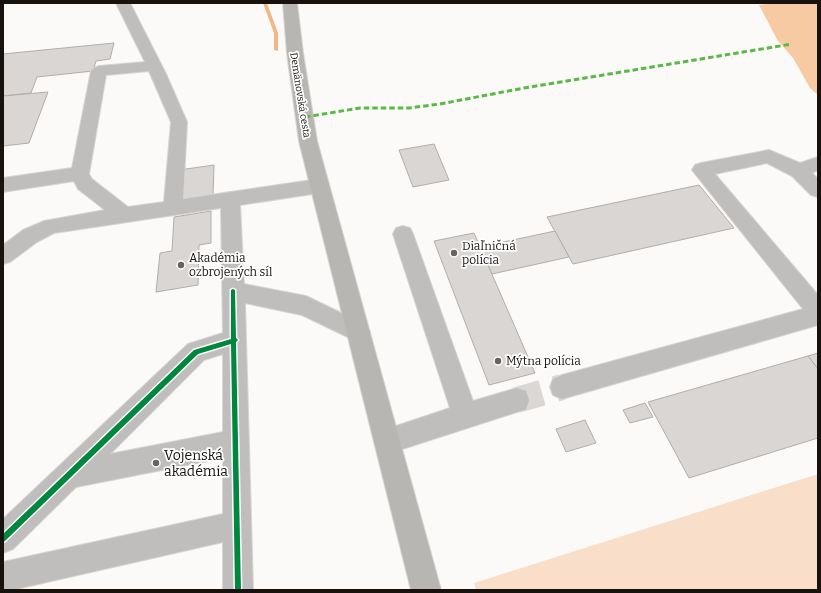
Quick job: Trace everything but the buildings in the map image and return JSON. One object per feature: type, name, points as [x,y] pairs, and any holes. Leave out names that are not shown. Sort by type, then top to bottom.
[{"type":"main road","name":"Demänovská cesta","points":[[290,3],[294,46],[308,141],[426,590]]},
{"type":"street","points":[[123,3],[154,66],[179,122],[173,208]]},
{"type":"street","points":[[125,215],[85,184],[80,174],[99,71],[154,66]]},
{"type":"street","points":[[818,190],[799,172],[768,156],[701,170],[818,311]]},
{"type":"street","points":[[799,172],[818,163]]},
{"type":"street","points":[[3,185],[80,174]]},
{"type":"street","points":[[3,256],[30,236],[51,226],[319,186]]},
{"type":"street","points":[[230,200],[235,340],[238,590]]},
{"type":"street","points":[[403,234],[465,415]]},
{"type":"street","points":[[233,291],[306,306],[358,332]]},
{"type":"street","points":[[562,387],[818,315]]},
{"type":"street","points":[[3,539],[196,352],[235,340]]},
{"type":"street","points":[[387,441],[465,415],[517,400]]},
{"type":"street","points":[[69,475],[236,442]]},
{"type":"street","points":[[3,577],[237,525]]},
{"type":"shaded area","points":[[774,3],[818,3],[818,95],[810,88],[793,58],[778,41],[759,5]]},
{"type":"shaded area","points":[[818,474],[818,590],[476,590],[474,583]]},
{"type":"waterway","points":[[265,3],[276,33],[276,50]]},
{"type":"tunnel","points":[[517,400],[562,387]]},
{"type":"marked path","points":[[305,117],[360,108],[409,108],[440,104],[524,88],[792,44]]},
{"type":"cycle path","points":[[233,291],[238,590]]},
{"type":"cycle path","points":[[3,539],[196,352],[235,340]]},
{"type":"place","name":"Diaľničná polícia","points":[[454,253]]},
{"type":"place","name":"Akadémia ozbrojených síl","points":[[181,265]]},
{"type":"place","name":"Mýtna polícia","points":[[498,361]]},
{"type":"place","name":"Vojenská akadémia","points":[[156,463]]}]
